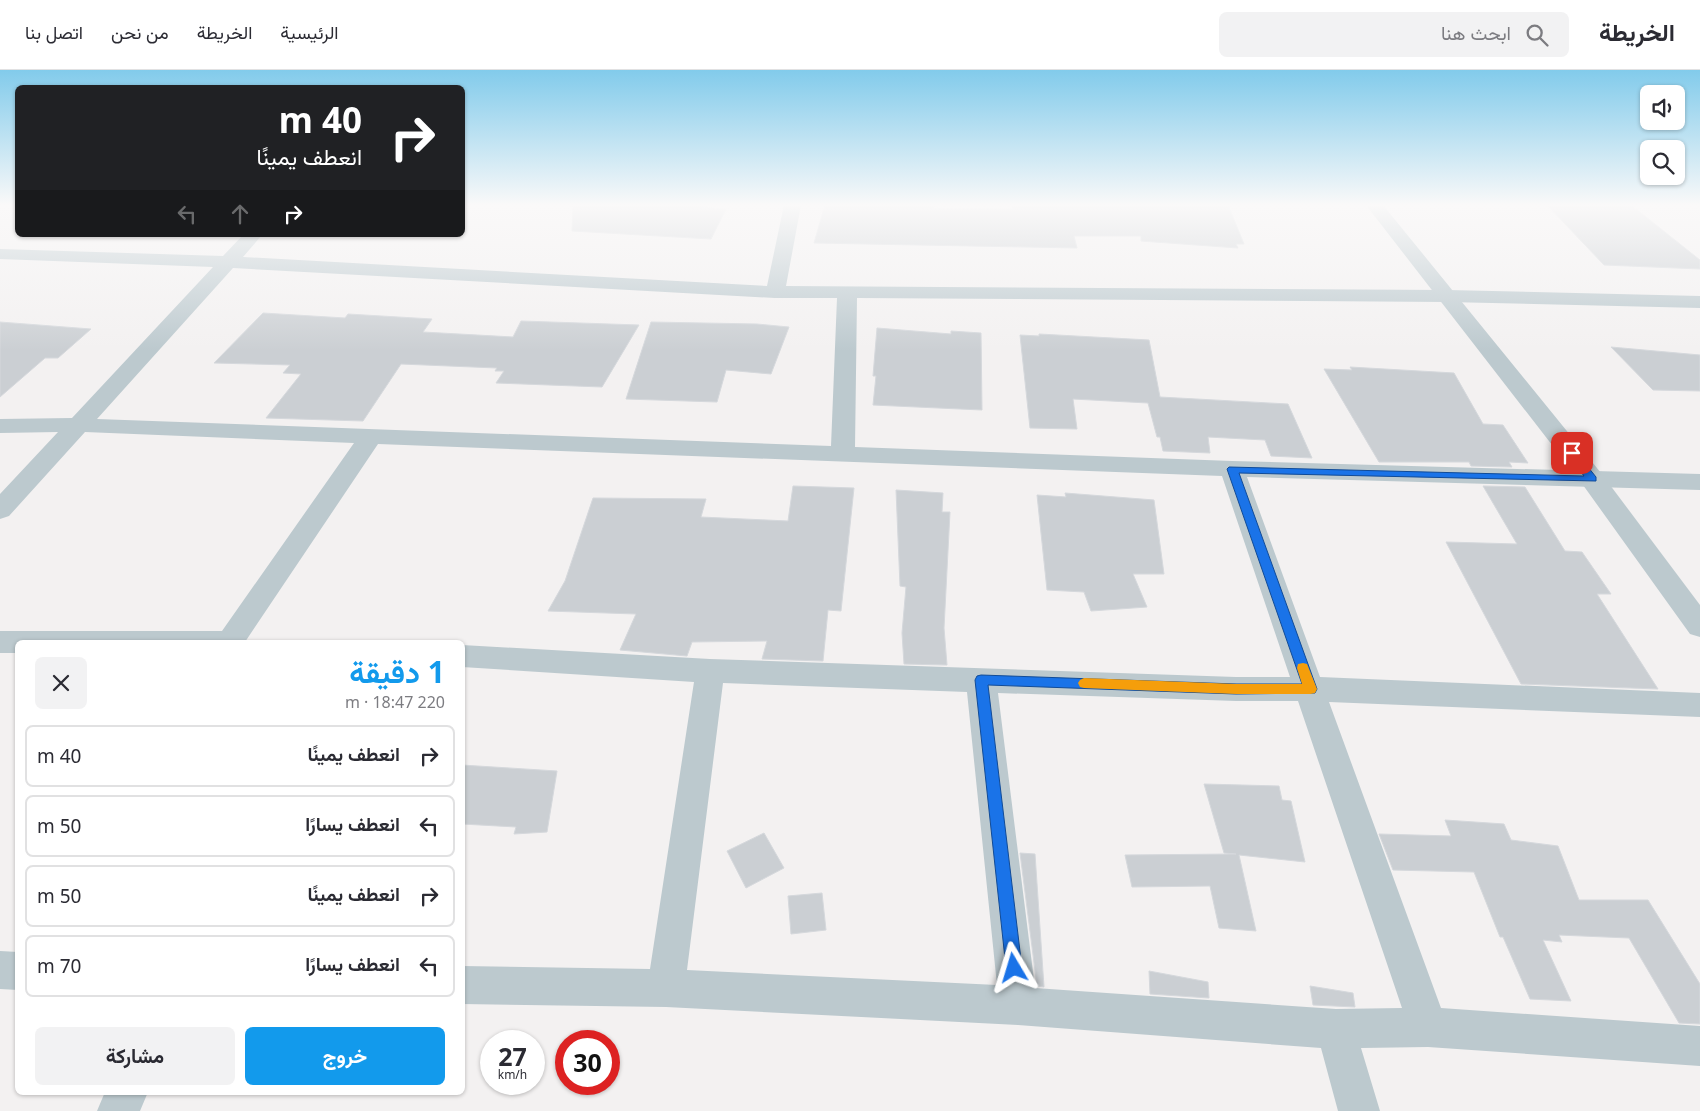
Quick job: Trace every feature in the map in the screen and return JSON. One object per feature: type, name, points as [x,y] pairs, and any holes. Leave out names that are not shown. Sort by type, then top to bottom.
[{"type":"street","points":[[0,254],[229,262],[775,292],[1447,296],[1700,302]]},
{"type":"street","points":[[0,510],[236,254]]},
{"type":"street","points":[[775,292],[783,254]]},
{"type":"street","points":[[1413,254],[1592,479],[1700,626]]},
{"type":"street","points":[[843,453],[847,293]]},
{"type":"street","points":[[0,426],[80,425],[1232,469],[1700,482]]},
{"type":"street","points":[[231,640],[371,436]]},
{"type":"street","points":[[1232,469],[1428,1028]]},
{"type":"street","points":[[0,642],[15,642]]},
{"type":"street","points":[[465,656],[710,671],[1236,689],[1310,689],[1700,705]]},
{"type":"street","points":[[666,988],[710,671]]},
{"type":"street","points":[[981,680],[1018,1006]]},
{"type":"street","points":[[0,970],[15,971]]},
{"type":"street","points":[[465,986],[666,988],[1018,1006],[1336,1029],[1428,1028],[1700,1046]]},
{"type":"street","points":[[1336,1029],[1359,1111]]},
{"type":"street","points":[[118,1111],[126,1095]]},
{"type":"building","points":[[1593,254],[1692,254],[1700,260],[1700,269],[1604,265]]},
{"type":"building","points":[[263,313],[345,318],[348,314],[432,319],[423,332],[513,337],[521,321],[639,325],[602,387],[496,383],[504,371],[495,371],[497,368],[401,364],[363,421],[266,418],[301,374],[283,373],[290,365],[214,363]]},
{"type":"building","points":[[0,322],[91,329],[58,358],[45,358],[0,397]]},
{"type":"building","points":[[651,322],[757,324],[789,327],[771,374],[726,370],[717,402],[626,399]]},
{"type":"building","points":[[877,328],[951,334],[951,331],[981,333],[982,410],[873,405],[876,376],[873,376]]},
{"type":"building","points":[[1039,334],[1149,340],[1160,397],[1288,404],[1312,458],[1271,456],[1265,440],[1208,437],[1210,453],[1163,451],[1160,437],[1157,437],[1148,403],[1073,399],[1077,429],[1030,428],[1020,335],[1039,336]]},
{"type":"building","points":[[1611,347],[1700,355],[1700,391],[1653,390]]},
{"type":"building","points":[[1350,367],[1454,373],[1483,424],[1503,425],[1528,463],[1509,462],[1512,467],[1471,466],[1469,462],[1379,462],[1324,369],[1352,370]]},
{"type":"building","points":[[793,486],[854,488],[841,611],[828,610],[823,661],[762,659],[767,641],[692,642],[687,656],[620,650],[636,614],[548,611],[565,581],[593,498],[706,499],[701,517],[788,521]]},
{"type":"building","points":[[1483,486],[1525,487],[1565,551],[1582,552],[1611,594],[1597,594],[1658,689],[1521,684],[1446,542],[1517,544]]},
{"type":"building","points":[[896,490],[943,493],[942,512],[950,512],[944,628],[947,665],[904,664],[902,633],[906,587],[900,586]]},
{"type":"building","points":[[1065,493],[1154,500],[1164,574],[1133,574],[1147,607],[1091,611],[1084,592],[1047,590],[1037,495],[1066,497]]},
{"type":"building","points":[[465,765],[557,771],[547,832],[514,834],[516,827],[465,824]]},
{"type":"building","points":[[1204,784],[1279,786],[1282,800],[1291,801],[1305,862],[1239,855],[1256,931],[1219,928],[1210,886],[1132,887],[1125,855],[1236,854],[1224,853]]},
{"type":"building","points":[[1445,820],[1504,824],[1511,840],[1558,846],[1579,900],[1648,900],[1700,984],[1700,1024],[1679,1023],[1629,938],[1559,935],[1562,942],[1543,940],[1571,1001],[1530,999],[1503,937],[1500,937],[1474,872],[1393,870],[1379,834],[1451,836]]},
{"type":"building","points":[[764,833],[784,868],[746,888],[727,851]]},
{"type":"building","points":[[1020,853],[1035,854],[1044,987],[1037,986]]},
{"type":"building","points":[[822,893],[826,930],[791,934],[788,896]]},
{"type":"building","points":[[1149,971],[1208,982],[1209,998],[1150,994]]},
{"type":"building","points":[[1310,986],[1353,993],[1355,1007],[1313,1005]]},
{"type":"slow traffic","points":[[1084,683],[1236,689],[1310,689],[1303,668]]},
{"type":"route","points":[[1014,968],[981,680],[1236,689],[1310,689],[1232,469],[1592,479],[1572,453]]}]
